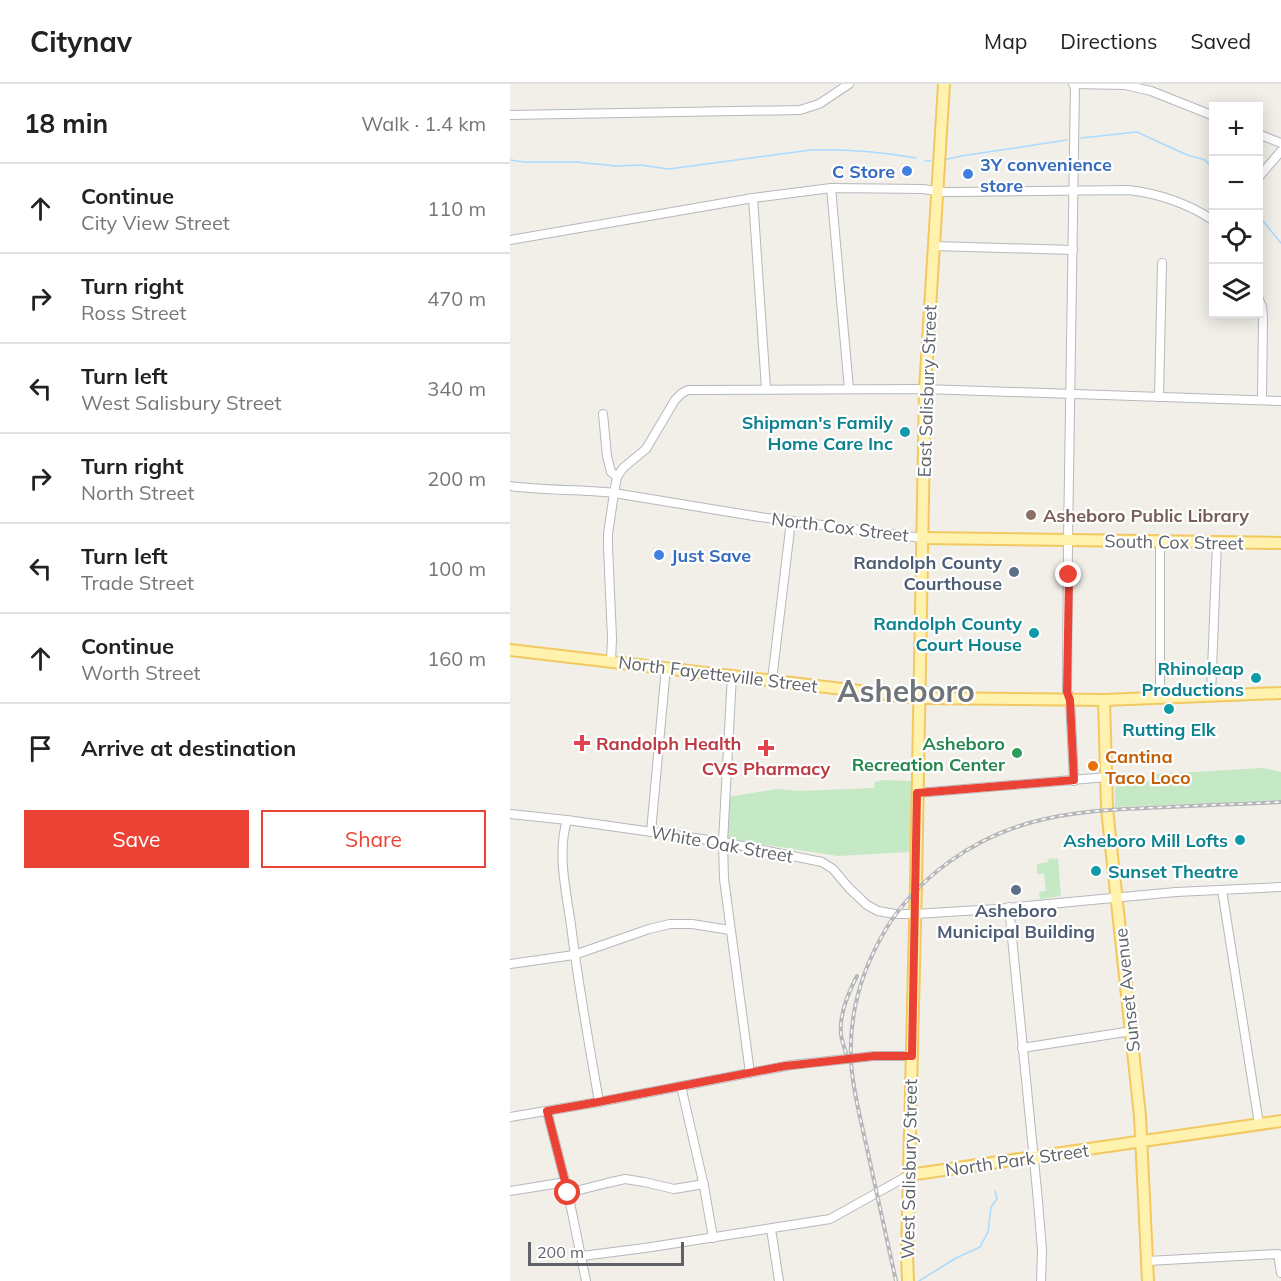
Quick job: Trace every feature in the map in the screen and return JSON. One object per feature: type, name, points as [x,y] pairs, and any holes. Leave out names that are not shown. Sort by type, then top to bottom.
[{"type":"main road","name":"East Salisbury Street","points":[[919,698],[925,389],[944,84]]},
{"type":"main road","name":"North Cox Street","points":[[922,538],[1068,540]]},
{"type":"main road","name":"South Cox Street","points":[[1068,540],[1281,543]]},
{"type":"main road","name":"North Fayetteville Street","points":[[510,650],[919,698],[1104,700],[1281,693]]},
{"type":"main road","name":"West Salisbury Street","points":[[908,1281],[919,698]]},
{"type":"main road","name":"Sunset Avenue","points":[[1104,700],[1107,809],[1142,1142],[1148,1281]]},
{"type":"main road","name":"North Park Street","points":[[909,1175],[1281,1121]]},
{"type":"street","points":[[510,115],[800,110],[819,104],[849,84]]},
{"type":"street","points":[[1074,780],[1070,700],[1067,692],[1074,84],[1125,85],[1151,92],[1209,114]]},
{"type":"street","points":[[1263,136],[1281,143]]},
{"type":"street","points":[[1263,172],[1281,152]]},
{"type":"street","points":[[831,188],[849,389]]},
{"type":"street","points":[[510,240],[753,198],[831,188],[923,189],[957,192],[1128,190],[1145,192],[1171,200],[1209,217]]},
{"type":"street","points":[[753,198],[766,389]]},
{"type":"street","points":[[934,246],[1073,250]]},
{"type":"street","points":[[1159,397],[1162,263]]},
{"type":"street","points":[[1262,400],[1263,318]]},
{"type":"street","points":[[611,662],[608,534],[617,477],[623,468],[646,449],[675,400],[688,390],[925,389],[1281,401]]},
{"type":"street","points":[[603,414],[607,456],[611,472],[617,477]]},
{"type":"street","name":"North Cox Street","points":[[510,486],[541,490],[614,493],[791,521],[922,538]]},
{"type":"street","points":[[772,680],[791,521]]},
{"type":"street","points":[[1160,542],[1160,698]]},
{"type":"street","points":[[1211,695],[1217,542]]},
{"type":"street","points":[[651,832],[666,668]]},
{"type":"street","points":[[732,675],[723,842],[724,879],[750,1072]]},
{"type":"street","points":[[917,793],[1107,777]]},
{"type":"street","name":"White Oak Street","points":[[510,814],[723,842],[822,862],[833,869],[867,905],[878,911],[895,914],[1281,887]]},
{"type":"street","points":[[567,820],[564,830],[562,863],[574,955],[598,1102]]},
{"type":"street","points":[[1222,890],[1259,1125]]},
{"type":"street","points":[[1009,907],[1042,1250],[1041,1281]]},
{"type":"street","points":[[510,964],[574,955],[670,924],[692,924],[730,930]]},
{"type":"street","points":[[1022,1048],[1132,1031]]},
{"type":"street","points":[[510,1117],[807,1063],[874,1056],[912,1056]]},
{"type":"street","points":[[681,1086],[704,1184],[713,1238]]},
{"type":"street","points":[[547,1111],[566,1182],[586,1281]]},
{"type":"street","name":"North Park Street","points":[[582,1256],[822,1220],[834,1217],[909,1175]]},
{"type":"street","points":[[568,1193],[625,1179],[674,1190],[704,1184]]},
{"type":"street","points":[[510,1191],[566,1182]]},
{"type":"street","points":[[771,1229],[779,1281]]},
{"type":"street","points":[[1147,1261],[1278,1254],[1281,1273]]},
{"type":"green space","points":[[1263,768],[1281,772],[1281,800],[1114,807],[1117,784],[1154,781],[1154,770],[1158,774]]},
{"type":"green space","points":[[911,781],[910,852],[838,856],[728,839],[726,825],[728,797],[777,789],[799,791],[874,788],[875,782]]},
{"type":"green space","points":[[1049,858],[1058,859],[1061,896],[1040,899],[1039,892],[1046,891],[1044,874],[1037,874],[1037,864],[1048,862]]},
{"type":"waterway","points":[[1081,138],[1137,132],[1187,155],[1205,160],[1209,164]]},
{"type":"waterway","points":[[944,160],[1067,140]]},
{"type":"waterway","points":[[510,160],[616,166],[640,165],[669,169],[811,150],[864,151],[916,158]]},
{"type":"waterway","points":[[925,161],[931,161]]},
{"type":"waterway","points":[[1263,221],[1281,243]]},
{"type":"waterway","points":[[919,1281],[956,1258],[980,1247],[988,1232],[991,1207],[997,1199],[995,1191]]},
{"type":"railway","points":[[896,1281],[855,1091],[851,1042],[855,1008],[864,976],[878,944],[899,910],[914,893],[949,862],[989,838],[1033,822],[1066,815],[1134,808],[1281,802]]},
{"type":"railway","points":[[846,1053],[841,1035],[841,1020],[847,997],[857,976]]},
{"type":"place","name":"C Store","points":[[907,171]]},
{"type":"place","name":"3Y convenience store","points":[[968,174]]},
{"type":"place","name":"Shipman's Family Home Care Inc","points":[[905,432]]},
{"type":"place","name":"Asheboro Public Library","points":[[1031,515]]},
{"type":"place","name":"Just Save","points":[[659,555]]},
{"type":"place","name":"Randolph County Courthouse","points":[[1014,572]]},
{"type":"place","name":"Randolph County Court House","points":[[1034,633]]},
{"type":"place","name":"Rhinoleap Productions","points":[[1256,678]]},
{"type":"place","name":"Rutting Elk","points":[[1169,709]]},
{"type":"place","name":"Randolph Health","points":[[582,743]]},
{"type":"place","name":"CVS Pharmacy","points":[[766,748]]},
{"type":"place","name":"Asheboro Recreation Center","points":[[1017,753]]},
{"type":"place","name":"Cantina Taco Loco","points":[[1093,766]]},
{"type":"place","name":"Asheboro Mill Lofts","points":[[1240,840]]},
{"type":"place","name":"Sunset Theatre","points":[[1096,871]]},
{"type":"place","name":"Asheboro Municipal Building","points":[[1016,890]]},
{"type":"district","name":"Asheboro","points":[[906,691]]},
{"type":"route","points":[[568,1193],[547,1111],[785,1066],[874,1056],[912,1056],[917,793],[1074,780],[1070,700],[1067,692],[1069,575]]}]
